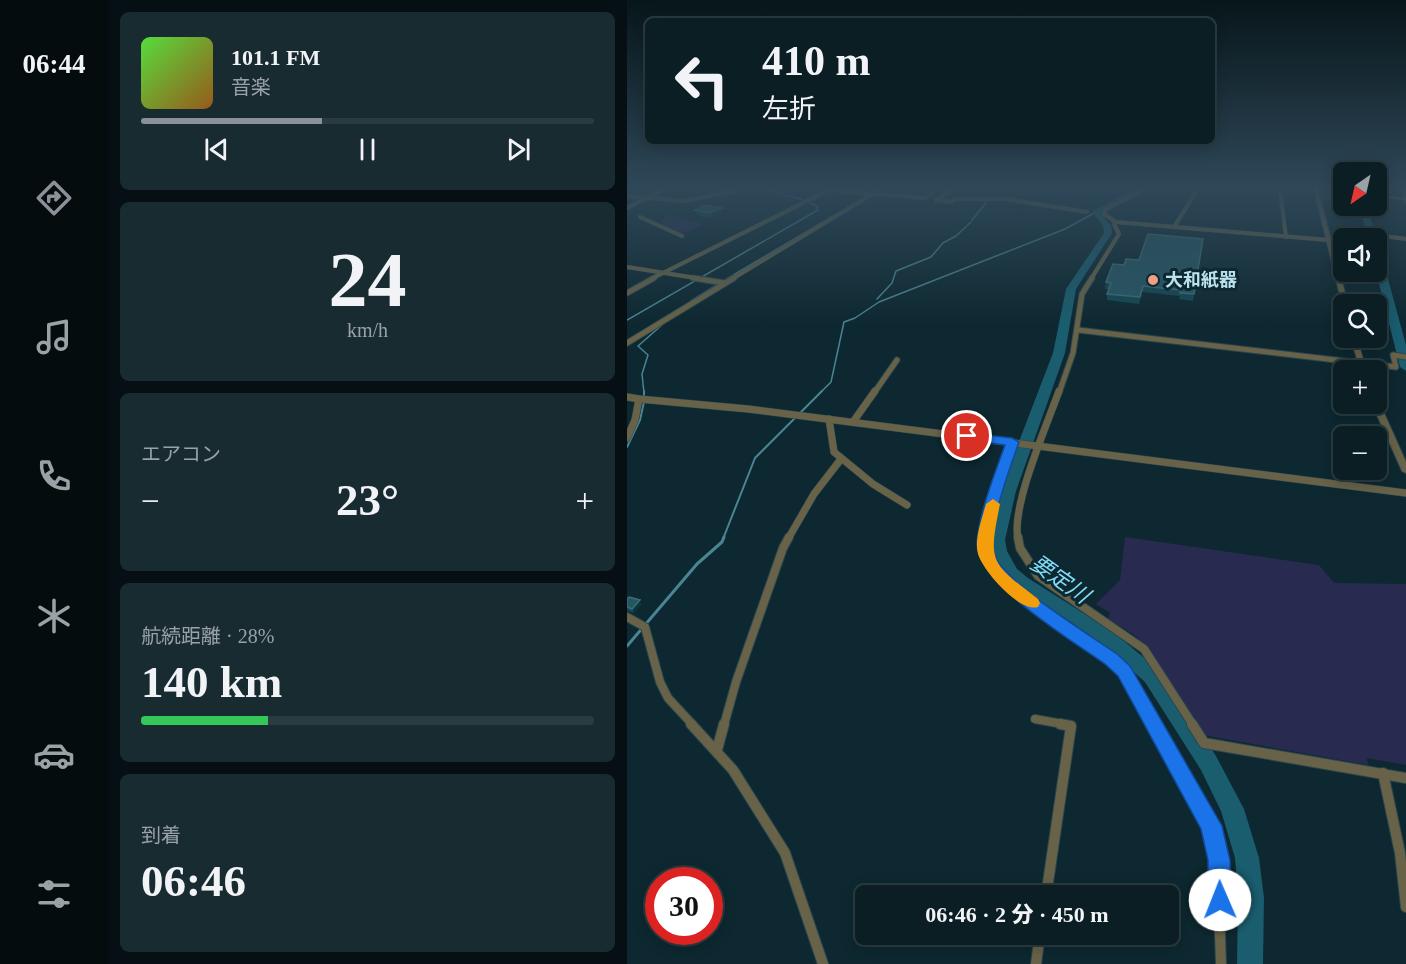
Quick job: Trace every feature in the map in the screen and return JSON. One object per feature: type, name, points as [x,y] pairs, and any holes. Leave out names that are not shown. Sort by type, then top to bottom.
[{"type":"street","points":[[627,293],[739,235]]},
{"type":"street","points":[[627,343],[722,282],[804,235]]},
{"type":"street","points":[[1118,235],[1082,294],[1073,353],[1036,445],[1022,496],[1016,530],[1020,549],[1038,576],[1144,649],[1204,743],[1406,778]]},
{"type":"street","points":[[1263,235],[1329,240]]},
{"type":"street","points":[[1328,235],[1342,294]]},
{"type":"street","points":[[1387,236],[1406,238]]},
{"type":"street","points":[[627,267],[722,282]]},
{"type":"street","points":[[1078,330],[1334,360]]},
{"type":"street","points":[[1387,366],[1397,367],[1393,356],[1406,357]]},
{"type":"street","points":[[853,422],[897,360]]},
{"type":"street","points":[[627,397],[793,414],[1406,493]]},
{"type":"street","points":[[627,438],[642,399]]},
{"type":"street","points":[[1380,414],[1406,471]]},
{"type":"street","points":[[829,419],[834,452],[873,484],[907,505]]},
{"type":"street","points":[[1014,442],[996,491],[985,542],[986,555],[993,568],[1017,592],[1111,659],[1124,671],[1211,826],[1217,844],[1221,964]]},
{"type":"street","points":[[717,750],[739,673],[783,548],[814,494],[841,459]]},
{"type":"street","points":[[631,619],[645,627],[660,682],[668,698],[733,770],[785,853],[823,964]]},
{"type":"street","points":[[1035,719],[1071,726],[1048,885]]},
{"type":"street","points":[[1383,773],[1399,853],[1406,907]]},
{"type":"street","points":[[1036,964],[1039,945]]},
{"type":"shaded area","points":[[1125,537],[1319,565],[1334,583],[1406,584],[1406,765],[1367,758],[1368,765],[1203,735],[1151,651],[1133,634],[1108,619],[1110,613],[1096,604],[1120,580]]},
{"type":"building","name":"大和紙器","points":[[1148,235],[1203,239],[1194,294],[1180,293],[1181,290],[1143,286],[1140,297],[1107,294],[1111,283],[1106,282],[1113,264],[1124,265],[1126,259],[1139,260]]},
{"type":"building","points":[[629,597],[640,600],[632,609],[627,607]]},
{"type":"waterway","points":[[627,320],[775,235]]},
{"type":"waterway","points":[[725,280],[801,235]]},
{"type":"waterway","points":[[877,299],[892,283],[896,271],[931,257],[943,243],[957,235]]},
{"type":"waterway","points":[[799,414],[831,382],[844,322],[855,318],[879,302],[1050,235]]},
{"type":"waterway","name":"要定川","points":[[1107,235],[1071,289],[1059,353],[1008,491],[997,540],[999,551],[1011,573],[1022,582],[1107,637],[1152,676],[1209,763],[1232,809],[1247,858],[1251,898],[1250,964]]},
{"type":"waterway","points":[[1384,282],[1406,367]]},
{"type":"waterway","points":[[691,301],[720,283]]},
{"type":"waterway","points":[[644,393],[642,374],[648,355],[638,346],[663,324]]},
{"type":"waterway","points":[[627,447],[640,420],[644,402]]},
{"type":"waterway","points":[[723,539],[755,458],[795,418]]},
{"type":"waterway","points":[[627,646],[697,564],[722,542],[724,537]]},
{"type":"slow traffic","points":[[993,504],[985,542],[986,555],[993,568],[1004,580],[1032,603]]},
{"type":"place","name":"大和紙器","points":[[1153,280]]},
{"type":"route","points":[[967,436],[1012,442],[996,491],[985,542],[986,555],[993,568],[1017,592],[1118,664],[1124,671],[1211,826],[1219,860],[1220,900]]}]
